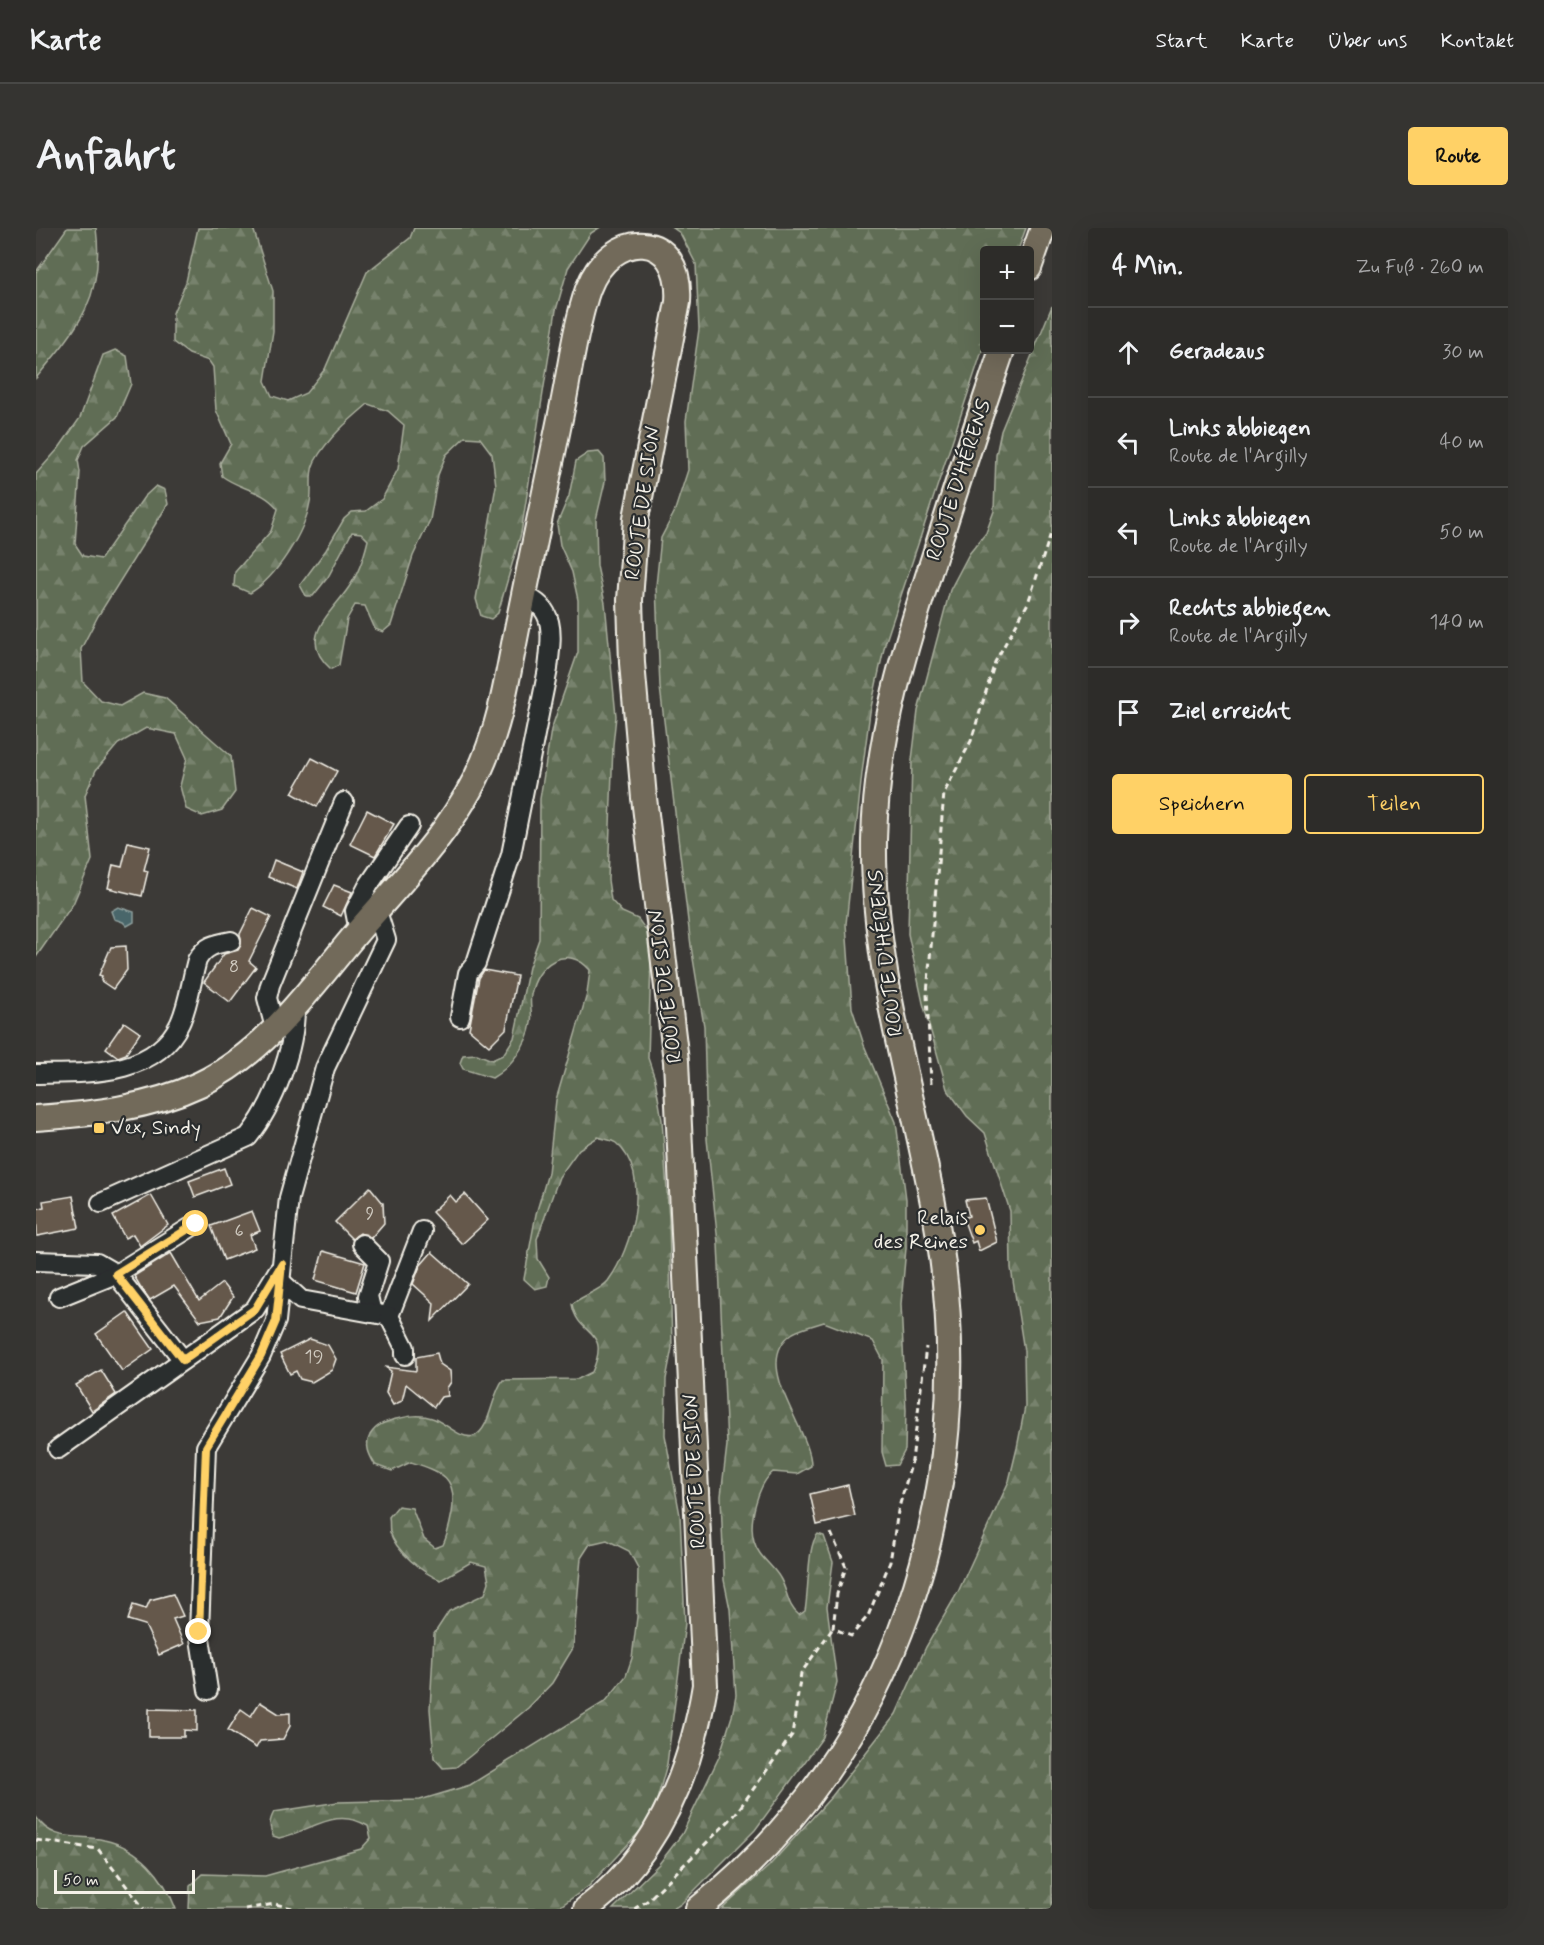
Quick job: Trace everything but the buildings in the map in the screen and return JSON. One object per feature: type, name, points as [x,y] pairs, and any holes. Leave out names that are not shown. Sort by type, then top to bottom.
[{"type":"main road","points":[[1034,254],[1043,228]]},
{"type":"main road","name":"ROUTE DE SION","points":[[36,1118],[128,1107],[167,1097],[224,1071],[249,1053],[295,1008],[442,833],[478,775],[499,714],[571,361],[592,279],[603,260],[620,246],[641,242],[654,245],[669,257],[679,284],[678,302],[636,518],[630,600],[632,663],[644,798],[676,1060],[705,1684],[698,1725],[688,1758],[673,1800],[660,1826],[618,1880],[586,1909]]},
{"type":"main road","name":"ROUTE D'HÉRENS","points":[[698,1909],[744,1869],[803,1802],[856,1725],[887,1663],[917,1585],[939,1496],[949,1410],[949,1318],[930,1186],[896,1042],[880,943],[874,875],[875,825],[885,737],[907,640],[1001,354]]},
{"type":"street","points":[[460,1017],[468,973],[476,963],[511,855],[548,669],[551,643],[548,617],[540,603],[524,596]]},
{"type":"street","points":[[274,1028],[267,998],[270,985],[344,802]]},
{"type":"street","points":[[359,931],[355,911],[368,885],[409,826]]},
{"type":"street","points":[[208,1690],[199,1632],[206,1447],[261,1356],[276,1321],[289,1198],[325,1068],[386,940],[377,910]]},
{"type":"street","points":[[36,1074],[102,1073],[127,1066],[158,1051],[180,1023],[197,960],[202,951],[214,944],[231,941]]},
{"type":"street","points":[[101,1203],[248,1137],[265,1117],[295,1033],[295,1008]]},
{"type":"street","points":[[59,1297],[116,1274],[196,1224]]},
{"type":"street","points":[[381,1314],[422,1231]]},
{"type":"street","points":[[362,1244],[379,1262],[368,1296],[405,1348],[405,1355]]},
{"type":"street","points":[[36,1261],[97,1263],[116,1274],[183,1360]]},
{"type":"street","points":[[281,1273],[301,1299],[381,1314]]},
{"type":"street","points":[[58,1449],[255,1309],[281,1273]]},
{"type":"path","points":[[929,1093],[927,994],[944,793],[970,741],[995,662],[1028,603],[1052,530]]},
{"type":"path","points":[[833,1628],[851,1636],[868,1616],[890,1562],[898,1511],[912,1461],[926,1342]]},
{"type":"path","points":[[634,1909],[647,1901],[734,1816],[792,1735],[801,1673],[833,1628],[837,1594],[846,1568],[831,1533]]},
{"type":"path","points":[[36,1840],[98,1849],[144,1909]]},
{"type":"path","points":[[245,1909],[275,1904],[296,1909]]},
{"type":"green space","points":[[67,228],[96,228],[98,252],[96,274],[92,293],[76,327],[36,378],[36,272]]},
{"type":"green space","points":[[198,228],[253,228],[273,291],[273,331],[265,381],[272,396],[288,401],[306,393],[325,369],[367,272],[410,238],[414,228],[599,228],[591,233],[568,268],[556,310],[521,533],[498,613],[491,619],[481,616],[476,599],[496,486],[492,454],[480,438],[465,437],[446,455],[438,475],[430,520],[413,556],[391,625],[383,632],[375,629],[365,606],[355,605],[347,619],[339,665],[331,669],[321,658],[317,647],[320,626],[356,576],[368,540],[361,533],[352,532],[328,577],[313,596],[306,596],[300,585],[326,550],[344,519],[352,512],[366,511],[382,499],[398,469],[404,425],[388,411],[368,404],[332,437],[315,461],[307,514],[296,540],[279,566],[270,577],[250,593],[234,586],[235,572],[271,531],[278,509],[265,497],[222,476],[220,463],[231,444],[216,410],[213,367],[209,361],[189,354],[173,342],[173,313],[186,282]]},
{"type":"green space","points":[[673,228],[1026,228],[1019,246],[980,246],[981,354],[885,644],[870,712],[846,924],[852,1008],[864,1045],[896,1122],[906,1199],[906,1248],[901,1304],[906,1410],[905,1450],[897,1465],[886,1466],[882,1452],[883,1360],[873,1341],[824,1322],[793,1333],[781,1346],[777,1361],[779,1379],[809,1451],[811,1466],[797,1474],[773,1472],[759,1494],[753,1514],[752,1533],[756,1547],[777,1573],[792,1607],[799,1615],[805,1611],[814,1539],[818,1534],[824,1536],[833,1562],[827,1607],[837,1682],[823,1737],[755,1830],[681,1904],[673,1909],[613,1909],[659,1864],[682,1834],[719,1757],[736,1695],[730,1609],[724,1580],[721,1496],[727,1445],[718,1243],[707,1139],[704,1026],[691,946],[660,687],[656,586],[661,538],[674,513],[688,470],[686,421],[699,329],[696,264],[680,233]]},
{"type":"green space","points":[[1052,306],[1052,1909],[722,1909],[769,1866],[832,1796],[896,1714],[926,1647],[958,1592],[1009,1481],[1017,1448],[1025,1407],[1024,1351],[1011,1268],[1010,1211],[985,1133],[967,1116],[947,1089],[923,1003],[908,934],[912,760],[918,711],[950,590],[969,554],[986,533],[994,511],[996,455],[1001,431]]},
{"type":"green space","points":[[115,350],[127,356],[131,384],[117,417],[84,446],[78,460],[80,472],[75,544],[83,556],[101,559],[144,497],[156,486],[165,490],[168,504],[98,616],[81,649],[83,682],[101,701],[120,706],[143,693],[165,698],[231,756],[235,792],[222,810],[202,816],[186,809],[180,786],[187,758],[176,734],[146,728],[118,744],[96,770],[85,795],[92,860],[73,904],[36,957],[36,474],[59,448],[80,418],[103,355]]},
{"type":"green space","points":[[599,452],[604,458],[605,482],[596,520],[597,566],[605,603],[616,716],[608,880],[611,900],[622,912],[638,919],[648,933],[651,962],[648,1058],[655,1079],[662,1120],[669,1218],[672,1348],[666,1379],[665,1435],[680,1515],[685,1623],[667,1764],[657,1800],[644,1827],[589,1886],[562,1905],[550,1909],[189,1909],[190,1886],[203,1874],[265,1876],[361,1849],[371,1838],[368,1826],[345,1818],[324,1822],[279,1838],[273,1836],[271,1829],[270,1821],[274,1812],[338,1802],[420,1800],[470,1785],[606,1701],[626,1676],[632,1658],[637,1617],[638,1568],[629,1551],[607,1540],[590,1544],[581,1558],[573,1648],[552,1683],[528,1708],[456,1767],[443,1768],[434,1758],[430,1709],[434,1634],[449,1611],[485,1594],[489,1582],[486,1566],[471,1562],[441,1580],[426,1572],[404,1554],[390,1532],[389,1517],[398,1506],[412,1508],[424,1539],[435,1548],[443,1545],[452,1513],[453,1501],[450,1484],[439,1473],[411,1462],[392,1471],[375,1465],[368,1447],[368,1439],[378,1426],[410,1416],[432,1418],[463,1435],[474,1436],[484,1427],[503,1380],[578,1379],[592,1372],[597,1358],[596,1340],[580,1323],[572,1304],[601,1288],[608,1281],[625,1250],[631,1231],[635,1212],[634,1173],[627,1157],[616,1143],[598,1137],[579,1149],[559,1177],[537,1239],[538,1259],[549,1277],[547,1286],[535,1289],[524,1279],[536,1214],[548,1173],[556,1100],[587,994],[590,970],[572,958],[563,958],[546,966],[539,974],[531,995],[531,1020],[526,1039],[517,1055],[499,1074],[492,1078],[463,1069],[460,1063],[463,1055],[477,1054],[492,1060],[503,1055],[514,1038],[529,967],[539,939],[540,799],[551,730],[578,652],[578,600],[572,572],[560,545],[557,524],[569,496],[576,461],[588,453]]},
{"type":"green space","points":[[36,1817],[50,1831],[67,1836],[104,1840],[139,1856],[165,1886],[176,1909],[36,1909]]},
{"type":"water","points":[[118,907],[134,912],[134,922],[127,926],[114,919],[111,911]]},
{"type":"place","name":"Vex, Sindy","points":[[99,1128]]},
{"type":"place","name":"Relais des Reines","points":[[980,1230]]},
{"type":"route","points":[[196,1224],[116,1274],[183,1360],[255,1309],[282,1264],[276,1321],[261,1356],[206,1447],[199,1632]]}]
